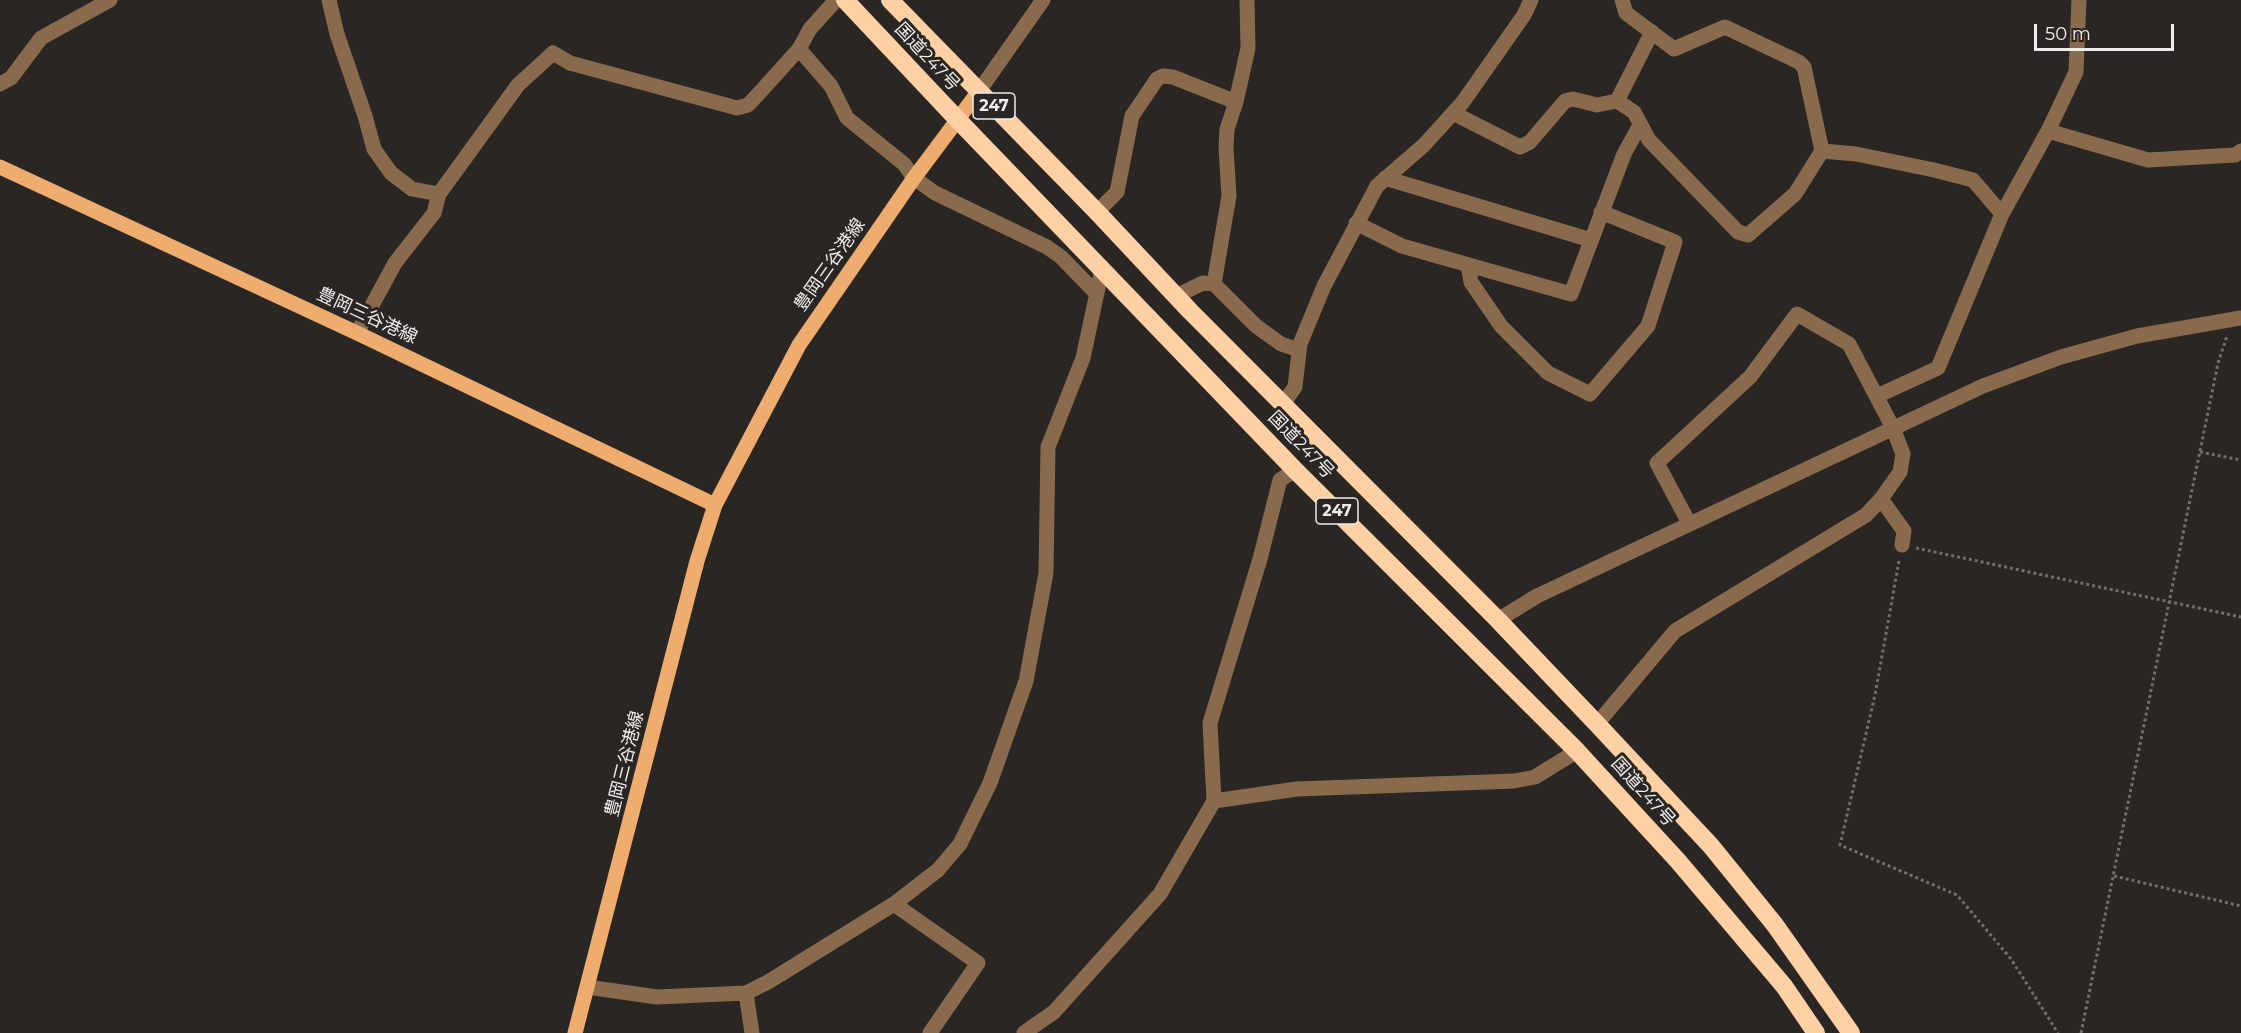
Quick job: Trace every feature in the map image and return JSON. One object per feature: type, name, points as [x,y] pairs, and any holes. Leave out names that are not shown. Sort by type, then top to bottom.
[{"type":"highway","name":"国道247号","points":[[845,0],[1295,470],[1577,752],[1678,861],[1784,987],[1816,1033]]},
{"type":"highway","name":"国道247号","points":[[890,0],[1176,296],[1498,620],[1598,724],[1711,846],[1761,907],[1851,1033]]},
{"type":"main road","name":"豊岡三谷港線","points":[[575,1033],[697,561],[715,505],[799,345],[914,178],[980,91]]},
{"type":"main road","name":"豊岡三谷港線","points":[[0,167],[357,333],[715,505]]},
{"type":"street","points":[[0,84],[11,78],[41,38],[110,0]]},
{"type":"street","points":[[329,0],[337,34],[366,116],[374,150],[391,173],[412,189],[439,194]]},
{"type":"street","points":[[357,333],[395,263],[434,213],[439,194],[518,85],[553,53],[570,63],[737,108],[748,105],[799,49],[810,29],[836,0]]},
{"type":"street","points":[[980,91],[1043,0]]},
{"type":"street","points":[[1214,284],[1229,196],[1227,129],[1236,102],[1248,48],[1248,0]]},
{"type":"street","points":[[1283,404],[1295,387],[1299,350],[1324,286],[1377,186],[1424,144],[1463,102],[1524,15],[1531,0]]},
{"type":"street","points":[[1453,113],[1520,147],[1530,142],[1565,101],[1573,99],[1597,105],[1617,101],[1634,112],[1649,140],[1738,232],[1748,235],[1795,194],[1822,151],[1804,67],[1799,62],[1725,27],[1674,49],[1626,14],[1622,0]]},
{"type":"street","points":[[1876,396],[1938,368],[2002,214],[2048,130],[2076,72],[2079,0]]},
{"type":"street","points":[[1617,101],[1652,32]]},
{"type":"street","points":[[799,49],[831,86],[847,118],[904,164],[914,178],[935,193],[1047,247],[1061,257],[1097,294]]},
{"type":"street","points":[[1097,212],[1117,192],[1132,116],[1157,79],[1163,76],[1173,76],[1236,102]]},
{"type":"street","points":[[1356,223],[1402,246],[1571,294],[1624,154],[1640,125]]},
{"type":"street","points":[[2048,130],[2148,160],[2235,155],[2241,151]]},
{"type":"street","points":[[1822,151],[1875,158],[1973,180],[2002,214]]},
{"type":"street","points":[[1385,178],[1591,240]]},
{"type":"street","points":[[1468,265],[1471,282],[1501,326],[1548,373],[1590,394],[1648,326],[1675,242],[1602,208]]},
{"type":"street","points":[[587,987],[657,997],[746,993],[768,982],[894,904],[938,870],[960,844],[990,783],[1026,681],[1046,573],[1048,447],[1083,358],[1102,269]]},
{"type":"street","points":[[1176,296],[1203,283],[1214,284],[1256,326],[1281,344],[1299,350]]},
{"type":"street","points":[[1598,724],[1675,631],[1866,515],[1881,499],[1900,472],[1903,454],[1893,428],[1849,344],[1797,314],[1750,377],[1657,463],[1689,523]]},
{"type":"street","points":[[1498,620],[1537,596],[1983,386],[2061,357],[2137,336],[2236,319]]},
{"type":"street","points":[[1024,1033],[1054,1012],[1160,894],[1214,801],[1210,723],[1260,559],[1280,480],[1295,470]]},
{"type":"street","points":[[1881,499],[1904,531],[1902,545]]},
{"type":"street","points":[[1214,801],[1297,789],[1514,781],[1535,777],[1577,752]]},
{"type":"street","points":[[894,904],[978,963],[930,1033]]},
{"type":"street","points":[[746,993],[752,1033]]},
{"type":"path","points":[[2081,1033],[2218,363],[2236,319]]},
{"type":"path","points":[[2200,452],[2241,460]]},
{"type":"path","points":[[2058,1033],[2011,959],[1957,895],[1840,845],[1875,695],[1902,545],[2241,617]]},
{"type":"path","points":[[2114,876],[2241,906]]}]
